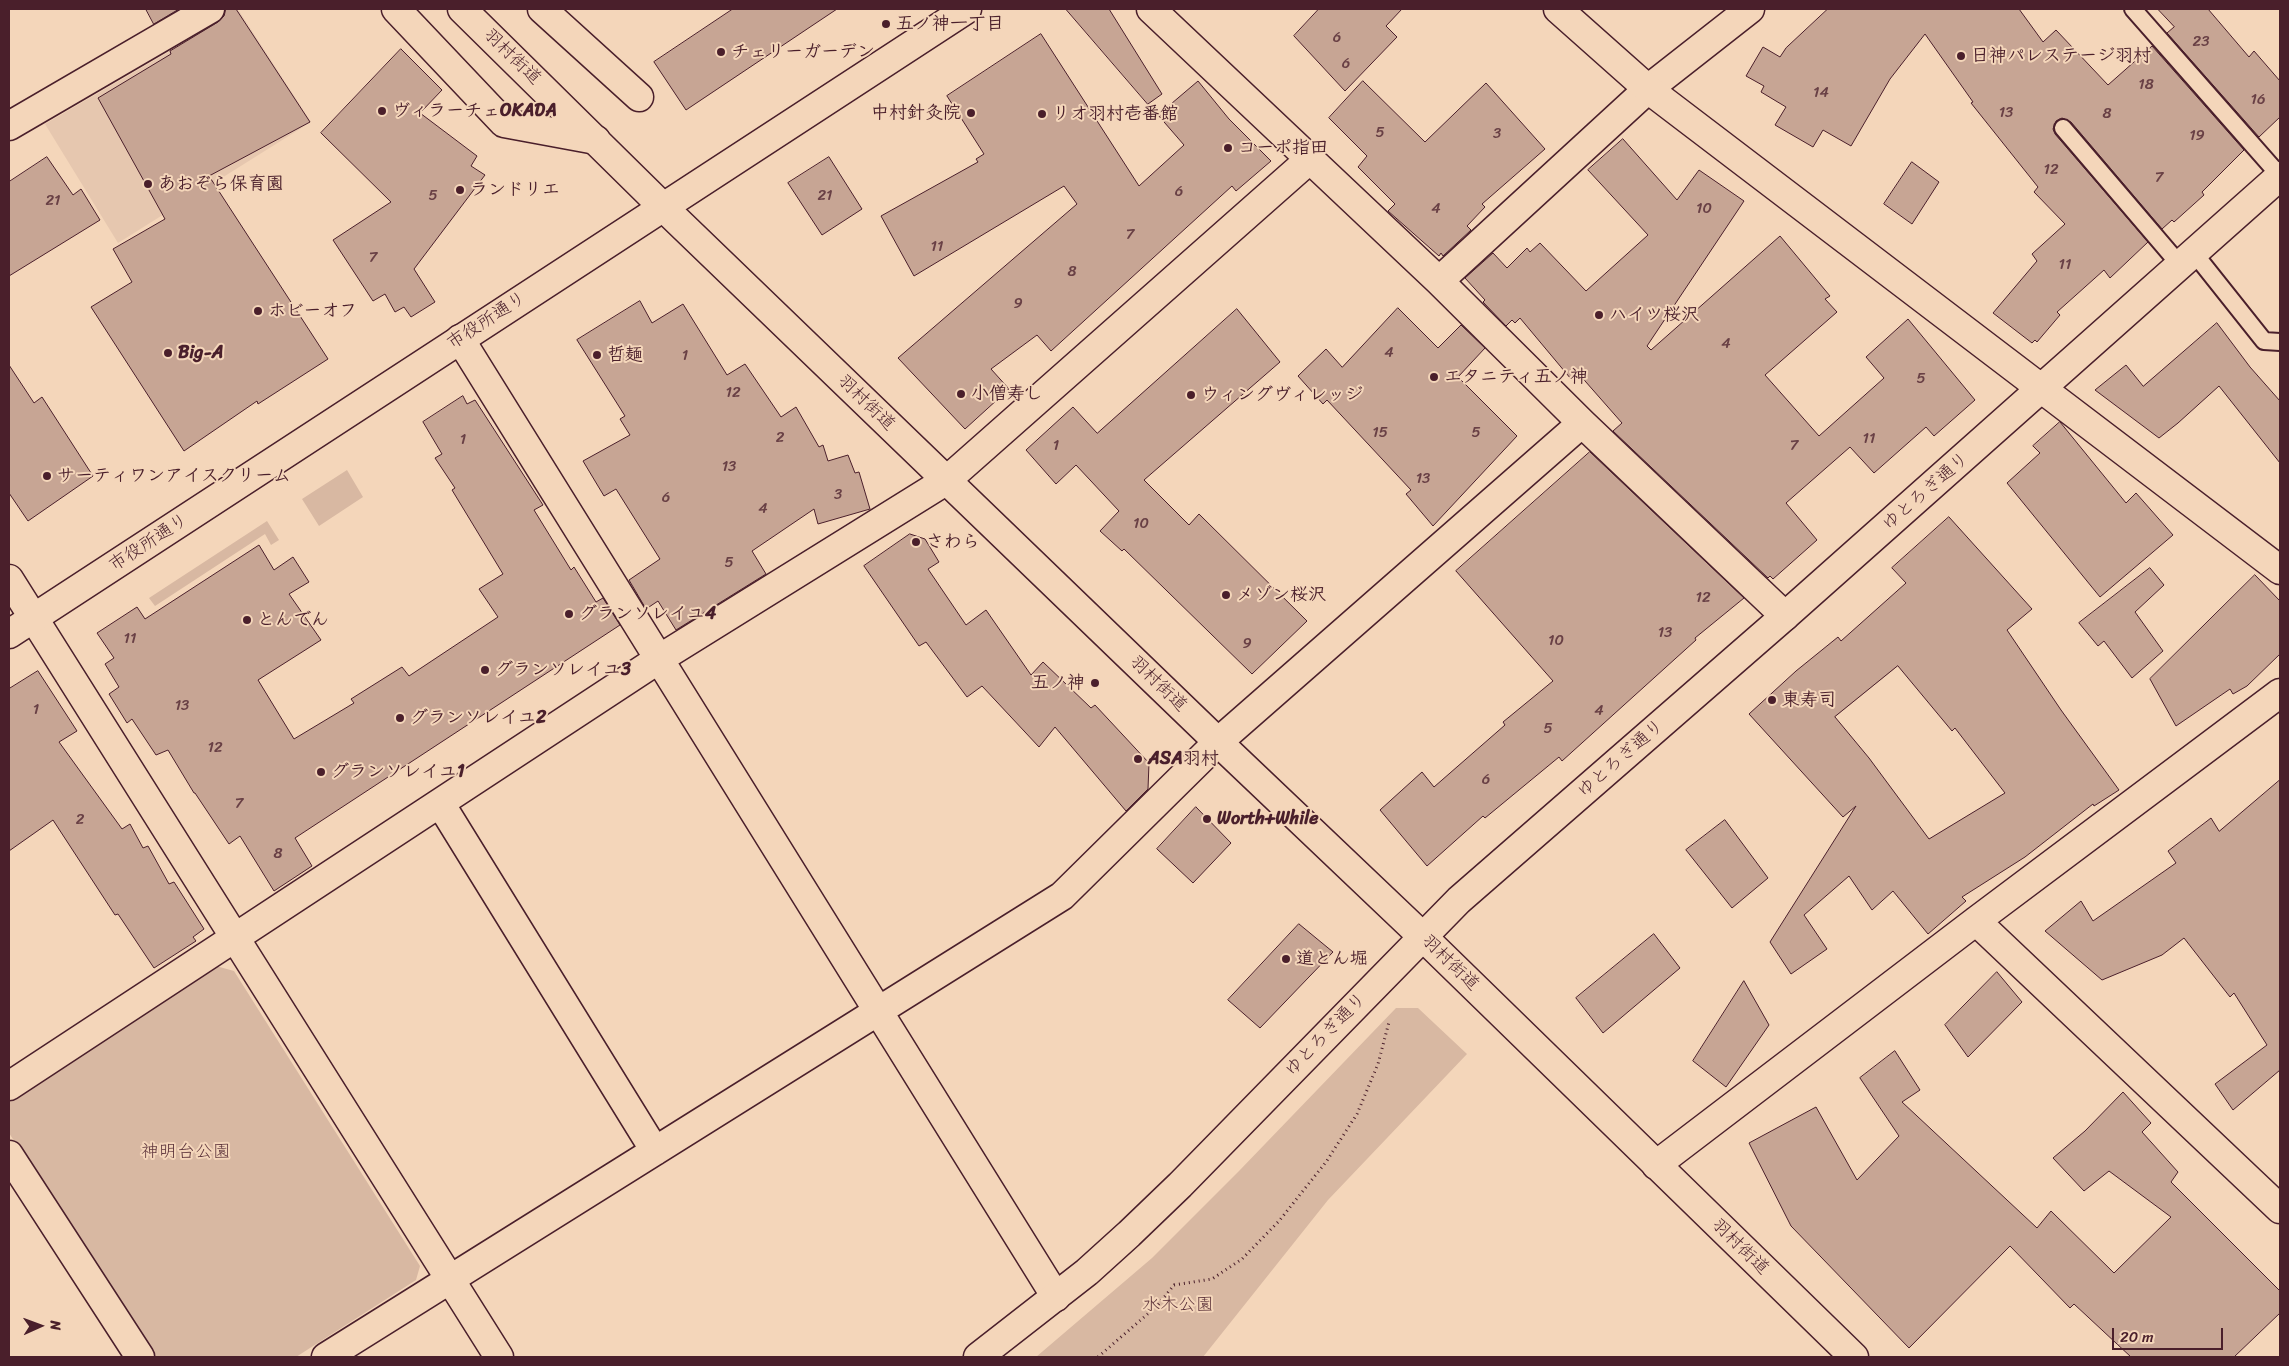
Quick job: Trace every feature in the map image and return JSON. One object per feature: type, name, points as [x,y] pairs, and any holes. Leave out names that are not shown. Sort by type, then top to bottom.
[{"type":"street","points":[[9,126],[210,9]]},
{"type":"street","points":[[396,9],[504,123],[596,140]]},
{"type":"street","name":"羽村街道","points":[[462,9],[662,206],[1422,936],[1854,1357]]},
{"type":"street","points":[[542,9],[639,97]]},
{"type":"street","name":"市役所通り","points":[[9,634],[662,206],[967,9]]},
{"type":"street","points":[[1150,9],[1439,281],[1582,423],[1785,616]]},
{"type":"street","points":[[1558,9],[1648,89],[2280,570]]},
{"type":"street","points":[[1439,281],[1648,89],[1750,9]]},
{"type":"street","points":[[9,1086],[659,658],[947,480],[1309,160]]},
{"type":"street","name":"ゆとろぎ通り","points":[[978,1357],[1115,1247],[1180,1185],[1459,900],[1785,616],[2280,176]]},
{"type":"street","points":[[460,339],[1056,1296]]},
{"type":"street","points":[[326,1357],[1062,896],[1218,742],[1582,423]]},
{"type":"street","points":[[9,579],[499,1357]]},
{"type":"street","points":[[1656,1165],[1976,920],[2280,693]]},
{"type":"street","points":[[440,802],[655,1151]]},
{"type":"street","points":[[1976,920],[2280,1209]]},
{"type":"street","points":[[9,1155],[140,1357]]},
{"type":"lane","points":[[2133,9],[2280,176]]},
{"type":"lane","points":[[2063,128],[2264,341],[2280,342]]},
{"type":"path","points":[[1098,1357],[1158,1305],[1174,1285],[1212,1280],[1242,1259],[1279,1221],[1326,1162],[1357,1114],[1378,1064],[1390,1022]]},
{"type":"shaded area","name":"あおぞら保育園","points":[[239,11],[311,122],[118,243],[45,124]]},
{"type":"green space","points":[[347,470],[363,497],[319,526],[302,499]]},
{"type":"green space","points":[[267,521],[279,540],[271,545],[265,534],[155,606],[149,598]]},
{"type":"green space","name":"神明台公園","points":[[216,966],[234,971],[420,1266],[416,1280],[296,1357],[154,1357],[9,1133],[9,1096]]},
{"type":"green space","name":"水木公園","points":[[1396,1008],[1418,1008],[1467,1054],[1328,1200],[1203,1357],[1036,1357],[1152,1258]]},
{"type":"building","points":[[146,9],[179,9],[154,24]]},
{"type":"building","points":[[226,9],[236,9],[310,122],[209,176],[328,359],[258,404],[257,401],[184,451],[91,307],[132,282],[113,249],[165,219],[98,98],[171,54],[170,51],[218,22],[224,16]]},
{"type":"building","name":"チェリーガーデン","points":[[733,9],[837,9],[686,110],[654,62]]},
{"type":"building","points":[[1066,9],[1109,9],[1162,94],[1148,104]]},
{"type":"building","points":[[1319,9],[1402,9],[1386,26],[1397,37],[1345,91],[1294,36]]},
{"type":"building","points":[[1828,9],[2019,9],[2043,42],[2056,30],[2108,85],[2152,46],[2244,150],[2202,192],[2204,195],[2174,222],[2172,220],[2162,229],[2071,122],[2062,118],[2056,121],[2053,129],[2055,134],[2148,242],[2110,278],[2104,270],[2057,312],[2060,315],[2037,342],[2035,340],[2032,343],[1993,313],[2037,261],[2032,254],[2065,224],[2034,192],[2038,187],[1971,103],[1973,102],[1925,34],[1890,79],[1851,146],[1823,130],[1813,147],[1775,125],[1786,107],[1761,92],[1764,86],[1746,76],[1763,47],[1780,57],[1786,48]]},
{"type":"building","points":[[2158,9],[2208,9],[2249,57],[2254,51],[2280,81],[2280,117],[2259,137],[2167,33],[2174,27]]},
{"type":"building","points":[[1041,34],[1139,186],[1184,145],[1158,115],[1198,81],[1229,119],[1271,161],[1236,191],[1232,186],[1051,351],[1037,335],[991,369],[1009,389],[965,429],[898,358],[1077,204],[1064,186],[914,276],[881,216],[978,162],[976,159],[984,154],[947,96]]},
{"type":"building","points":[[401,49],[442,90],[420,113],[477,156],[471,166],[485,175],[414,269],[435,302],[411,317],[404,307],[395,312],[385,294],[373,301],[333,240],[391,202],[321,133]]},
{"type":"building","points":[[1363,81],[1425,142],[1486,83],[1545,149],[1482,204],[1485,207],[1467,226],[1471,230],[1443,256],[1441,253],[1439,256],[1388,211],[1395,204],[1358,167],[1367,156],[1329,118]]},
{"type":"building","points":[[1623,139],[1677,200],[1699,170],[1744,201],[1647,346],[1651,350],[1780,236],[1830,296],[1825,299],[1837,312],[1765,375],[1819,436],[1884,378],[1866,357],[1908,319],[1975,400],[1934,436],[1926,427],[1874,473],[1850,447],[1786,503],[1817,540],[1773,579],[1770,576],[1768,578],[1613,431],[1622,423],[1578,373],[1571,379],[1520,318],[1515,323],[1512,320],[1506,326],[1483,302],[1485,300],[1465,278],[1493,253],[1507,268],[1527,248],[1530,252],[1540,243],[1586,291],[1648,235],[1588,170]]},
{"type":"building","points":[[47,157],[73,195],[81,189],[100,220],[9,276],[9,182]]},
{"type":"building","points":[[829,157],[862,209],[822,235],[788,183]]},
{"type":"building","points":[[1912,162],[1939,182],[1912,224],[1884,204]]},
{"type":"building","points":[[640,301],[652,323],[683,304],[727,375],[745,364],[781,417],[796,407],[819,447],[823,445],[828,461],[848,455],[855,473],[859,472],[870,509],[818,524],[814,509],[752,551],[766,574],[676,630],[658,601],[646,609],[629,580],[660,559],[616,489],[604,496],[583,461],[630,435],[620,419],[625,416],[577,340]]},
{"type":"building","points":[[1398,308],[1438,348],[1461,325],[1485,348],[1458,377],[1517,436],[1433,526],[1406,494],[1411,490],[1327,400],[1323,404],[1298,376],[1326,349],[1342,367]]},
{"type":"building","points":[[1237,309],[1280,362],[1144,480],[1189,525],[1199,514],[1307,621],[1252,674],[1124,549],[1122,551],[1100,531],[1119,511],[1076,465],[1056,484],[1026,450],[1073,407],[1097,433]]},
{"type":"building","points":[[2217,323],[2250,367],[2280,401],[2280,463],[2219,386],[2159,438],[2095,390],[2126,365],[2143,386]]},
{"type":"building","points":[[9,365],[34,403],[42,397],[93,476],[28,521],[9,493]]},
{"type":"building","points":[[463,396],[467,404],[475,400],[543,505],[534,510],[571,570],[574,567],[596,602],[603,598],[620,625],[295,838],[312,866],[274,891],[240,836],[229,844],[194,793],[168,750],[156,755],[132,719],[127,723],[109,694],[119,687],[105,664],[114,658],[97,633],[137,607],[145,619],[259,545],[274,570],[293,557],[309,582],[289,594],[321,640],[258,680],[294,739],[354,703],[351,699],[402,667],[409,676],[498,617],[479,589],[503,574],[452,490],[455,488],[435,458],[442,454],[423,422]]},
{"type":"building","points":[[2060,422],[2126,503],[2136,493],[2173,535],[2100,597],[2007,483],[2040,453],[2033,446]]},
{"type":"building","points":[[1590,452],[1744,598],[1695,638],[1696,640],[1562,761],[1559,757],[1485,818],[1483,816],[1427,866],[1380,810],[1422,772],[1434,787],[1505,725],[1503,722],[1553,681],[1456,571]]},
{"type":"building","points":[[1949,517],[2032,609],[2007,630],[2061,710],[2119,790],[2094,806],[2093,804],[2025,857],[1962,897],[1966,901],[1928,934],[1893,891],[1872,910],[1849,876],[1804,915],[1827,949],[1791,974],[1770,942],[1856,806],[1843,817],[1749,714],[1796,671],[1838,637],[1841,641],[1906,583],[1892,568]],"holes":[[[1898,666],[1952,731],[1955,728],[2005,793],[1929,839],[1869,758],[1835,717]]]},
{"type":"building","points":[[910,534],[925,539],[939,562],[928,569],[966,625],[986,610],[1031,675],[1043,662],[1091,708],[1095,705],[1149,763],[1148,789],[1126,811],[1055,727],[1039,747],[982,686],[967,697],[926,642],[919,646],[864,566]]},
{"type":"building","points":[[2150,568],[2164,585],[2135,612],[2163,651],[2132,678],[2104,641],[2098,646],[2079,623]]},
{"type":"building","points":[[2255,575],[2280,601],[2280,654],[2247,686],[2233,694],[2230,689],[2176,726],[2150,679]]},
{"type":"building","points":[[38,671],[77,731],[59,742],[122,829],[130,824],[143,848],[148,846],[169,884],[174,882],[204,929],[193,937],[196,941],[154,968],[118,914],[115,915],[53,820],[9,851],[9,689]]},
{"type":"building","points":[[2280,780],[2280,1070],[2233,1110],[2215,1084],[2267,1045],[2234,993],[2230,997],[2184,938],[2162,955],[2102,980],[2045,931],[2081,901],[2093,921],[2176,863],[2168,851],[2211,818],[2219,831]]},
{"type":"building","points":[[1196,807],[1231,843],[1193,883],[1157,849]]},
{"type":"building","points":[[1725,820],[1768,878],[1732,908],[1686,850]]},
{"type":"building","points":[[1299,924],[1333,952],[1260,1028],[1228,1000]]},
{"type":"building","points":[[1654,934],[1680,968],[1603,1033],[1576,998]]},
{"type":"building","points":[[1997,972],[2022,1002],[1968,1057],[1945,1025]]},
{"type":"building","points":[[1744,981],[1769,1025],[1726,1087],[1693,1061]]},
{"type":"building","points":[[1895,1051],[1920,1090],[1902,1102],[2037,1228],[2051,1211],[2114,1273],[2171,1217],[2109,1171],[2084,1191],[2053,1158],[2085,1131],[2123,1092],[2151,1123],[2142,1132],[2178,1172],[2171,1182],[2280,1291],[2280,1313],[2234,1357],[2131,1357],[2074,1304],[2070,1308],[2010,1246],[1909,1348],[1791,1226],[1749,1143],[1816,1107],[1857,1180],[1899,1136],[1860,1078]]},
{"type":"place","name":"五ノ神一丁目","points":[[886,24]]},
{"type":"place","name":"チェリーガーデン","points":[[721,52]]},
{"type":"place","name":"日神パレステージ羽村","points":[[1961,56]]},
{"type":"place","name":"ヴィラーチェOKADA","points":[[382,111]]},
{"type":"place","name":"中村針灸院","points":[[971,113]]},
{"type":"place","name":"リオ羽村壱番館","points":[[1042,114]]},
{"type":"place","name":"コーポ指田","points":[[1228,148]]},
{"type":"place","name":"あおぞら保育園","points":[[148,184]]},
{"type":"place","name":"ランドリエ","points":[[460,190]]},
{"type":"place","name":"ホビーオフ","points":[[258,311]]},
{"type":"place","name":"ハイツ桜沢","points":[[1599,315]]},
{"type":"place","name":"Big-A","points":[[168,353]]},
{"type":"place","name":"哲麺","points":[[597,355]]},
{"type":"place","name":"エタニティ五ノ神","points":[[1434,377]]},
{"type":"place","name":"小僧寿し","points":[[961,394]]},
{"type":"place","name":"ウィングヴィレッジ","points":[[1191,395]]},
{"type":"place","name":"サーティワンアイスクリーム","points":[[47,476]]},
{"type":"place","name":"さわら","points":[[916,542]]},
{"type":"place","name":"メゾン桜沢","points":[[1226,595]]},
{"type":"place","name":"グランソレイユ4","points":[[569,614]]},
{"type":"place","name":"とんでん","points":[[247,620]]},
{"type":"place","name":"グランソレイユ3","points":[[485,670]]},
{"type":"place","name":"五ノ神","points":[[1095,683]]},
{"type":"place","name":"東寿司","points":[[1772,700]]},
{"type":"place","name":"グランソレイユ2","points":[[400,718]]},
{"type":"place","name":"ASA羽村","points":[[1138,759]]},
{"type":"place","name":"グランソレイユ1","points":[[321,772]]},
{"type":"place","name":"Worth+While","points":[[1207,819]]},
{"type":"place","name":"道とん堀","points":[[1286,959]]}]
